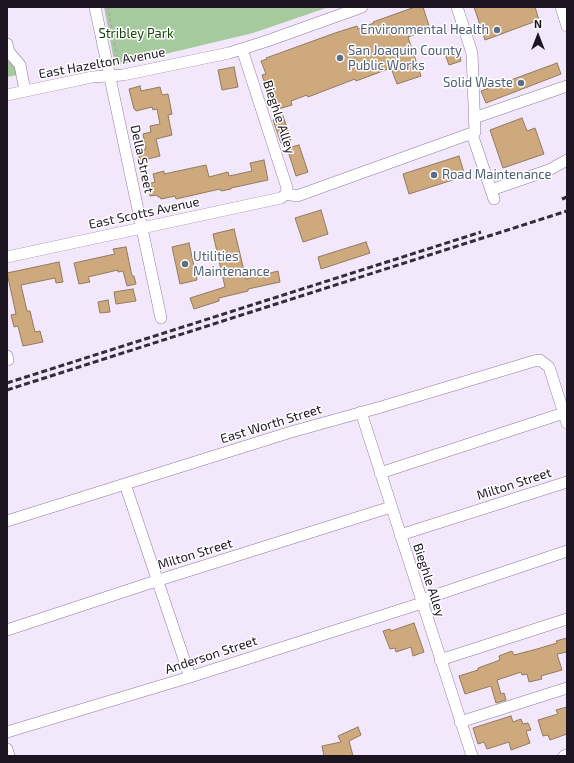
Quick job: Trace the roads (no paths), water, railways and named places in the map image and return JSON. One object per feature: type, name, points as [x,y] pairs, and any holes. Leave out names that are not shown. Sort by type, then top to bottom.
[{"type":"street","name":"Della Street","points":[[96,7],[109,76],[161,318]]},
{"type":"street","name":"East Hazelton Avenue","points":[[7,95],[92,77],[123,75],[242,49],[362,7]]},
{"type":"street","points":[[457,7],[472,53],[475,132],[472,134],[492,194],[549,170],[567,160]]},
{"type":"street","points":[[561,7],[567,26]]},
{"type":"street","points":[[7,44],[10,57],[20,65],[25,91]]},
{"type":"street","name":"Bieghle Alley","points":[[242,49],[287,188],[286,194]]},
{"type":"street","points":[[474,118],[567,86]]},
{"type":"street","name":"East Scotts Avenue","points":[[7,257],[281,198],[286,194],[297,196],[472,134]]},
{"type":"street","name":"East Worth Street","points":[[7,521],[291,432],[534,361],[540,360],[548,366],[566,418]]},
{"type":"street","name":"Bieghle Alley","points":[[361,412],[472,756]]},
{"type":"street","points":[[380,473],[566,418]]},
{"type":"street","name":"Milton Street","points":[[400,535],[567,482]]},
{"type":"street","points":[[125,484],[156,580],[190,677]]},
{"type":"street","name":"Milton Street","points":[[7,630],[156,580],[391,507]]},
{"type":"street","name":"Anderson Street","points":[[7,732],[190,677],[422,603],[427,598],[567,551]]},
{"type":"street","points":[[440,660],[567,620]]},
{"type":"street","points":[[460,722],[567,688]]},
{"type":"street","points":[[7,749],[9,756]]},
{"type":"railway","points":[[562,199],[567,197]]},
{"type":"railway","points":[[7,390],[567,211]]},
{"type":"railway","points":[[7,383],[481,232]]},
{"type":"place","name":"Environmental Health","points":[[497,30]]},
{"type":"place","name":"San Joaquin County Public Works","points":[[340,58]]},
{"type":"place","name":"Solid Waste","points":[[521,83]]},
{"type":"place","name":"Road Maintenance","points":[[434,175]]},
{"type":"place","name":"Utilities Maintenance","points":[[185,264]]},
{"type":"park label","name":"Stribley Park","points":[[136,34]]}]
